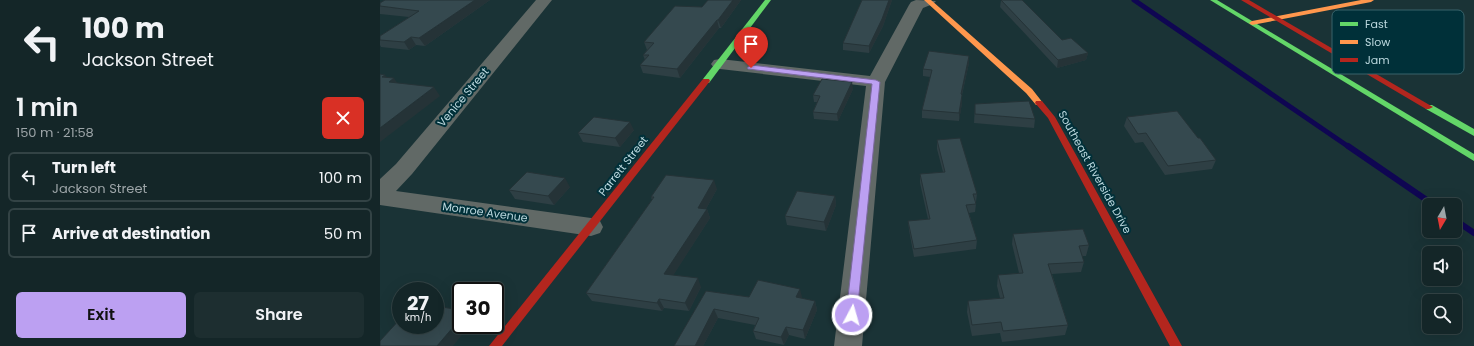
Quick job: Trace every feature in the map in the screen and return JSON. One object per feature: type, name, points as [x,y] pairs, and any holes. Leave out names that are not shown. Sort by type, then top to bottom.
[{"type":"main road","name":"Parrett Street","points":[[495,346],[720,64],[768,0]]},
{"type":"main road","points":[[1213,0],[1332,72]]},
{"type":"main road","points":[[1244,0],[1332,51]]},
{"type":"main road","points":[[1252,23],[1371,0]]},
{"type":"main road","name":"Southeast Riverside Drive","points":[[928,1],[1029,91],[1051,117],[1176,346]]},
{"type":"main road","points":[[1336,74],[1474,158]]},
{"type":"main road","points":[[1372,74],[1474,133]]},
{"type":"street","name":"Venice Street","points":[[380,193],[404,169],[544,0]]},
{"type":"street","points":[[848,346],[876,82],[917,5],[928,1]]},
{"type":"street","points":[[720,64],[876,82]]},
{"type":"street","name":"Monroe Avenue","points":[[380,197],[591,227]]},
{"type":"building","points":[[385,0],[475,0],[419,38],[411,37],[404,42],[380,40],[380,36],[419,11],[380,6],[380,3]]},
{"type":"building","points":[[708,0],[733,0],[677,69],[640,65],[649,55],[643,55],[654,43],[644,42],[675,6],[702,7]]},
{"type":"building","points":[[862,0],[889,0],[869,46],[843,43]]},
{"type":"building","points":[[1001,0],[1022,0],[1062,40],[1071,38],[1088,53],[1058,60]]},
{"type":"building","points":[[929,51],[969,56],[961,94],[959,113],[922,110],[932,70],[923,69]]},
{"type":"building","points":[[380,74],[385,75],[382,77],[394,78],[389,82],[434,87],[380,128]]},
{"type":"building","points":[[822,79],[852,82],[837,114],[813,112],[820,96],[813,95]]},
{"type":"building","points":[[1029,101],[1035,119],[975,114],[975,104]]},
{"type":"building","points":[[1177,111],[1216,160],[1168,166],[1146,133],[1138,134],[1127,117]]},
{"type":"building","points":[[594,117],[630,122],[615,138],[578,133]]},
{"type":"building","points":[[960,138],[977,194],[973,194],[976,204],[966,205],[977,240],[914,249],[908,221],[930,219],[920,174],[945,172],[937,140]]},
{"type":"building","points":[[527,172],[565,178],[548,196],[509,190]]},
{"type":"building","points":[[666,175],[714,180],[698,208],[707,209],[664,274],[698,278],[685,303],[659,299],[657,303],[586,293],[654,197],[651,197]]},
{"type":"building","points":[[797,191],[835,196],[824,222],[785,216]]},
{"type":"building","points":[[1083,229],[1089,245],[1079,246],[1084,262],[1048,264],[1068,325],[1003,331],[1001,322],[972,325],[968,301],[1004,298],[998,275],[1023,273],[1013,234]]},
{"type":"building","points":[[758,280],[800,289],[796,297],[815,301],[803,330],[786,327],[781,337],[753,331],[759,318],[714,309],[695,346],[674,346],[706,291],[749,297]]},
{"type":"building","points":[[444,307],[452,309],[452,328],[437,346],[380,346],[380,341],[392,328],[392,334],[444,334]]},
{"type":"waterway","points":[[1134,0],[1349,147]]},
{"type":"waterway","points":[[1348,146],[1424,198]]},
{"type":"waterway","points":[[1462,225],[1474,233]]},
{"type":"traffic: fast","points":[[706,81],[768,0]]},
{"type":"traffic: fast","points":[[1213,0],[1332,72]]},
{"type":"traffic: fast","points":[[1335,74],[1474,158]]},
{"type":"traffic: fast","points":[[1429,107],[1474,133]]},
{"type":"traffic: slow","points":[[927,0],[1029,91],[1039,103]]},
{"type":"traffic: slow","points":[[1252,23],[1371,0]]},
{"type":"traffic: jam","points":[[1244,0],[1332,51]]},
{"type":"traffic: jam","points":[[1372,74],[1429,107]]},
{"type":"traffic: jam","points":[[495,346],[706,81]]},
{"type":"traffic: jam","points":[[1039,103],[1051,117],[1176,346]]},
{"type":"route","points":[[751,68],[876,82],[852,315]]}]
